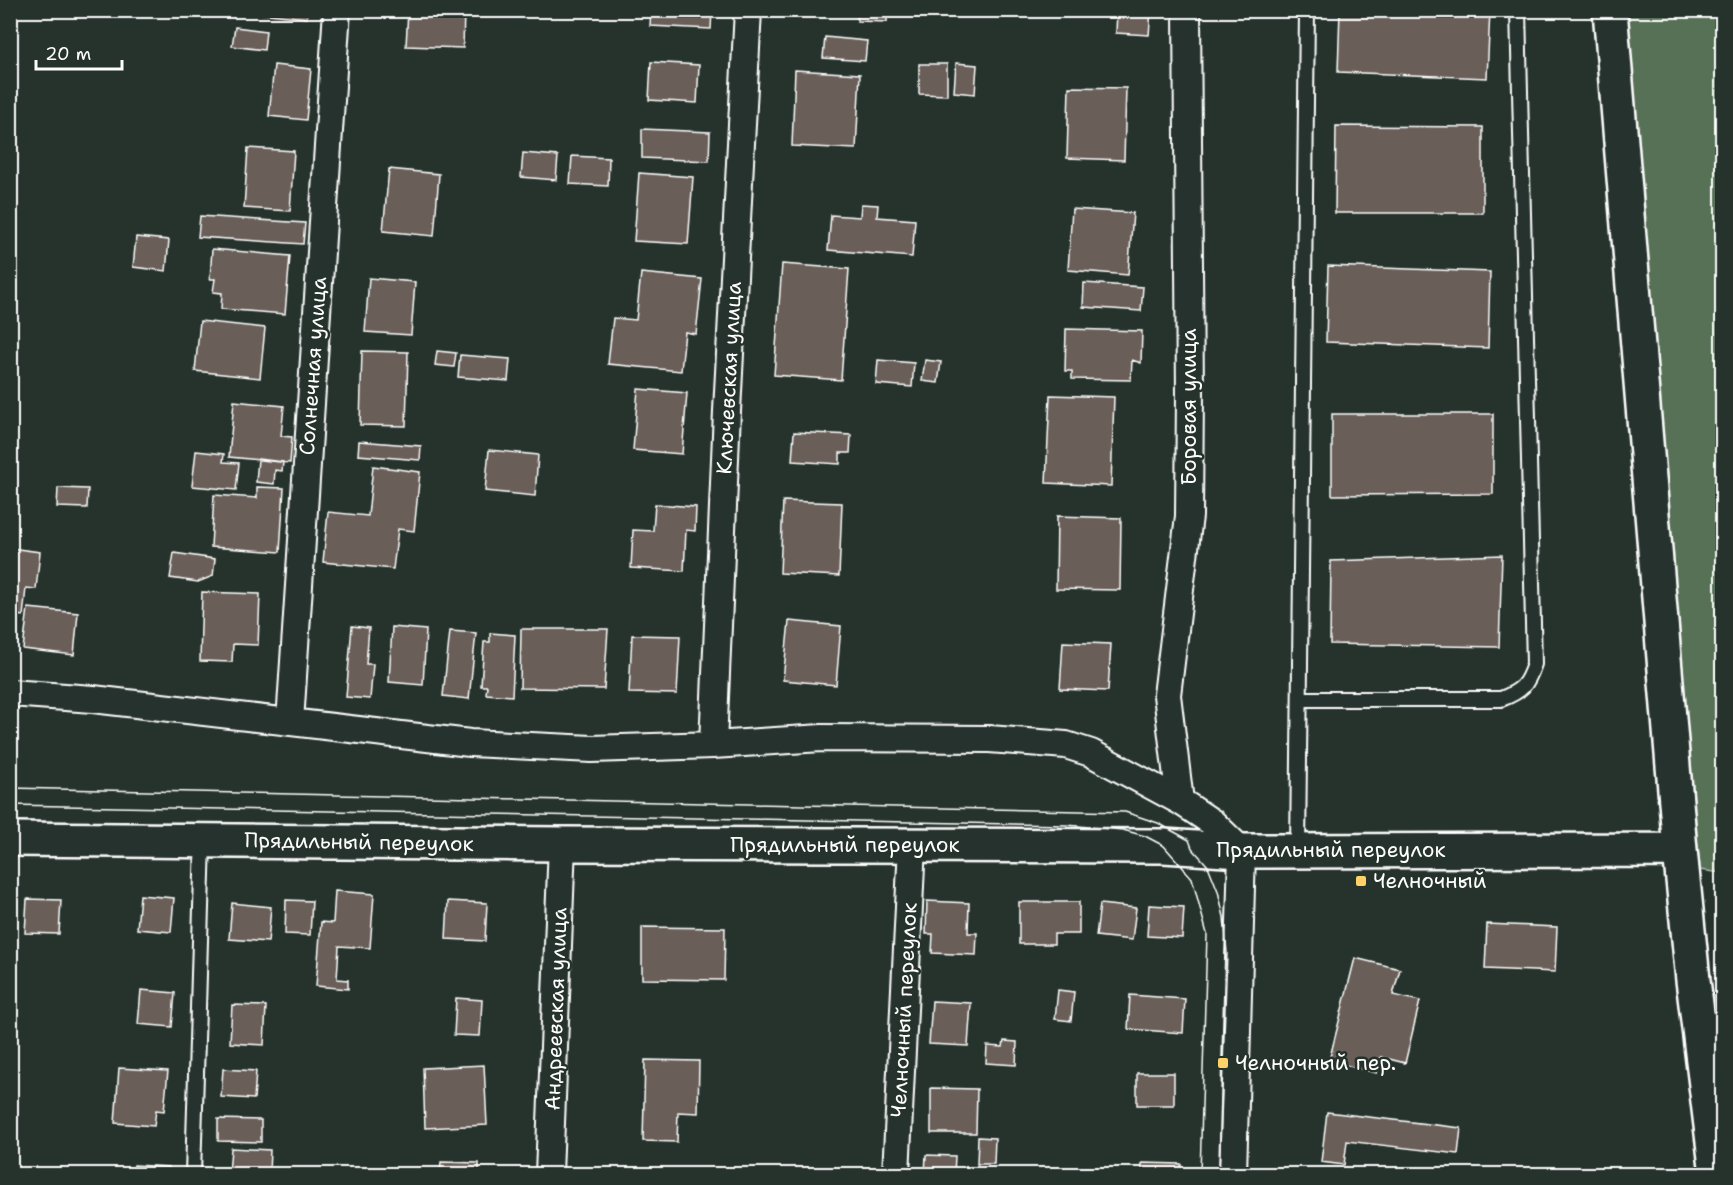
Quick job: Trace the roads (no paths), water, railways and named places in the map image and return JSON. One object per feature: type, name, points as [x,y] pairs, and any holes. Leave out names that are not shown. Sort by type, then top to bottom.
[{"type":"street","name":"Солнечная улица","points":[[290,722],[337,10]]},
{"type":"street","name":"Ключевская улица","points":[[713,745],[727,411],[748,10]]},
{"type":"street","name":"Боровая улица","points":[[1180,801],[1167,695],[1189,516],[1187,10]]},
{"type":"street","points":[[1610,10],[1680,850],[1717,1156]]},
{"type":"street","points":[[10,693],[93,699],[470,743],[592,749],[822,738],[989,739],[1066,745],[1091,753],[1180,801],[1213,823],[1242,851],[1233,1174]]},
{"type":"street","name":"Прядильный переулок","points":[[10,839],[1164,846],[1242,851],[1680,850]]},
{"type":"street","name":"Андреевская улица","points":[[549,1174],[562,844]]},
{"type":"street","name":"Челночный переулок","points":[[896,1174],[912,845]]},
{"type":"lane","points":[[1298,851],[1307,10]]},
{"type":"lane","points":[[1300,699],[1501,699],[1516,693],[1528,681],[1534,664],[1518,10]]},
{"type":"lane","points":[[193,1174],[203,841]]},
{"type":"tram line","points":[[10,788],[1125,812],[1158,823],[1189,840],[1192,848],[1208,866],[1218,891],[1224,917],[1227,953],[1219,1174]]},
{"type":"tram line","points":[[10,805],[1067,825],[1123,830],[1145,836],[1164,846],[1192,878],[1207,934],[1200,1174]]},
{"type":"place","name":"Челночный","points":[[1361,881]]},
{"type":"place","name":"Челночный пер.","points":[[1223,1063]]}]
